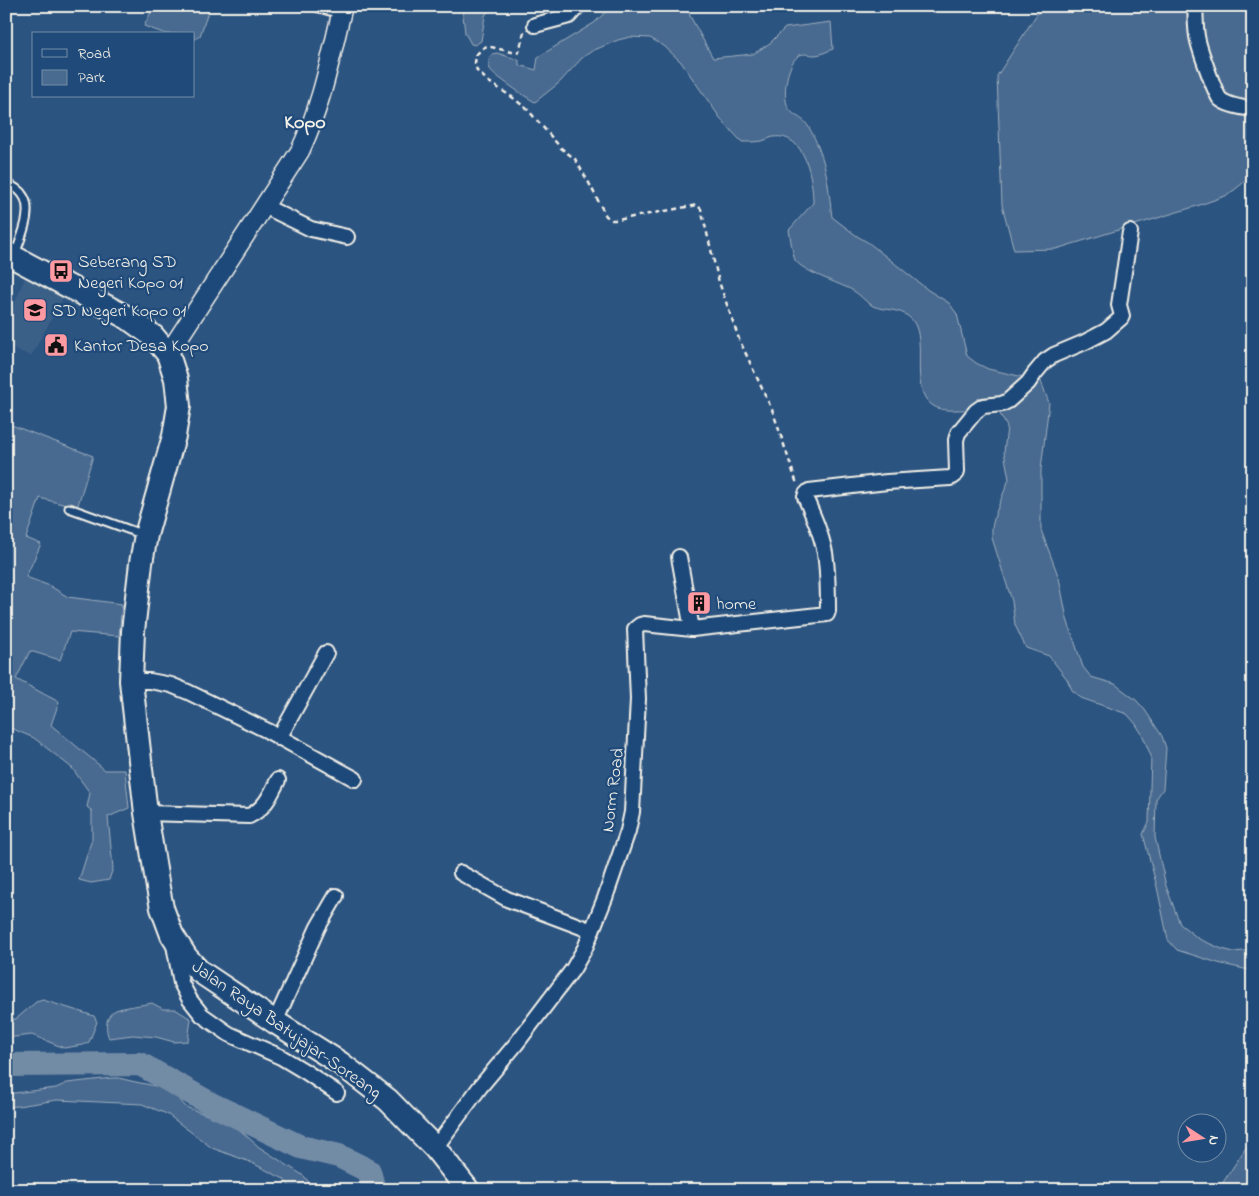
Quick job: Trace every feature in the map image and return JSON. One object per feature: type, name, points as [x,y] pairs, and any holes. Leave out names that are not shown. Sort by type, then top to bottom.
[{"type":"highway","name":"Jalan Raya Batujajar-Soreang","points":[[10,255],[128,318],[153,336],[168,354],[176,379],[179,406],[174,436],[140,563],[133,630],[131,681],[146,813],[162,908],[172,935],[186,957],[200,971],[340,1063],[388,1100],[434,1148],[468,1190]]},
{"type":"street","points":[[535,25],[569,16],[578,6]]},
{"type":"street","points":[[1195,6],[1197,40],[1220,99],[1242,108],[1253,109]]},
{"type":"street","points":[[168,354],[300,151],[318,106],[342,10]]},
{"type":"street","points":[[264,206],[311,229],[346,237]]},
{"type":"street","points":[[805,495],[809,491],[954,477],[956,475],[956,440],[958,433],[976,411],[983,406],[1002,404],[1008,401],[1028,383],[1045,361],[1106,331],[1120,320],[1122,316],[1119,305],[1130,232]]},
{"type":"street","name":"Norm Road","points":[[434,1148],[569,974],[579,959],[605,898],[628,831],[632,812],[638,699],[635,629],[644,624],[692,629],[824,615],[828,611],[825,553],[818,528],[805,495]]},
{"type":"street","points":[[679,557],[692,629]]},
{"type":"street","points":[[279,738],[326,653]]},
{"type":"street","points":[[131,681],[150,681],[171,685],[230,711],[355,779]]},
{"type":"street","points":[[146,813],[250,816],[263,807],[278,780]]},
{"type":"street","points":[[461,873],[507,898],[592,930]]},
{"type":"street","points":[[275,1022],[318,926],[336,896]]},
{"type":"street","points":[[172,935],[181,983],[190,1000],[202,1015],[229,1034],[281,1057],[337,1094]]},
{"type":"lane","points":[[312,6],[342,10]]},
{"type":"lane","points":[[6,182],[22,193],[27,202],[27,217],[10,255]]},
{"type":"lane","points":[[69,508],[146,535]]},
{"type":"path","points":[[535,25],[527,28],[524,32],[519,52],[516,53],[487,46],[483,48],[476,55],[477,71],[528,110],[556,142],[575,159],[606,216],[609,218],[617,220],[699,206],[719,282],[738,340],[773,412],[801,493],[805,495]]},
{"type":"shaded area","name":"SD Negeri Kopo 01","points":[[26,275],[65,294],[31,356],[6,345],[6,325]]},
{"type":"green space","points":[[154,6],[210,6],[200,36],[195,39],[195,32],[160,32],[144,26]]},
{"type":"green space","points":[[465,6],[491,6],[485,16],[481,41],[475,45],[471,44],[465,33],[463,15]]},
{"type":"green space","points":[[612,6],[690,6],[688,10],[690,16],[713,58],[753,54],[770,43],[785,28],[831,22],[833,49],[815,55],[799,55],[793,61],[788,74],[785,95],[789,109],[807,125],[819,149],[826,174],[832,217],[869,243],[928,290],[949,303],[957,314],[967,356],[988,369],[1041,381],[1049,403],[1041,469],[1041,530],[1059,578],[1067,619],[1083,667],[1091,677],[1115,684],[1136,700],[1162,736],[1166,748],[1163,789],[1156,799],[1155,837],[1166,886],[1180,924],[1199,939],[1222,949],[1234,952],[1253,950],[1253,971],[1218,963],[1177,950],[1168,940],[1143,834],[1149,822],[1151,756],[1142,734],[1127,714],[1081,698],[1072,690],[1067,679],[1049,656],[1026,648],[1015,625],[1012,601],[992,538],[995,515],[1009,479],[1004,452],[1007,427],[999,412],[945,410],[932,405],[925,397],[921,386],[918,336],[915,325],[909,317],[901,312],[873,306],[855,292],[805,269],[795,260],[789,230],[813,203],[809,171],[800,150],[793,142],[784,137],[773,137],[755,142],[742,142],[723,122],[681,62],[664,46],[650,38],[630,37],[592,51],[582,58],[559,83],[535,102],[503,81],[490,69],[490,58],[492,54],[497,53],[519,60],[519,65],[536,70],[538,57],[594,23]]},
{"type":"green space","points":[[1042,6],[1253,6],[1253,175],[1228,195],[1197,206],[1056,249],[1014,250],[1002,205],[997,76]]},
{"type":"green space","points":[[6,423],[93,456],[77,508],[40,498],[26,538],[41,544],[26,577],[50,586],[68,597],[122,604],[119,636],[70,632],[60,660],[30,651],[16,679],[59,702],[51,725],[105,770],[125,770],[129,808],[108,817],[113,868],[109,880],[91,883],[79,880],[92,839],[92,811],[87,807],[90,793],[72,768],[34,738],[6,726]]},
{"type":"green space","points":[[43,1000],[94,1016],[97,1022],[89,1042],[83,1045],[64,1048],[32,1035],[6,1038],[6,1018],[16,1019],[36,1002]]},
{"type":"green space","points":[[152,1003],[163,1009],[175,1009],[191,1019],[188,1041],[174,1042],[156,1037],[133,1035],[109,1038],[107,1022],[112,1012]]},
{"type":"green space","points":[[112,1078],[160,1087],[177,1097],[186,1107],[230,1124],[259,1147],[304,1176],[315,1190],[292,1190],[284,1179],[250,1162],[212,1148],[167,1114],[142,1104],[57,1100],[6,1107],[6,1094],[56,1088],[67,1083]]},
{"type":"green space","points":[[1253,1137],[1253,1190],[1218,1190]]},
{"type":"waterway","points":[[6,1065],[140,1064],[211,1104],[301,1147],[339,1156],[369,1171],[374,1190]]},
{"type":"place","name":"Seberang SD Negeri Kopo 01","points":[[61,271]]},
{"type":"place","name":"SD Negeri Kopo 01","points":[[35,310]]},
{"type":"place","name":"Kantor Desa Kopo","points":[[56,345]]},
{"type":"place","name":"home","points":[[699,603]]},
{"type":"district","name":"Kopo","points":[[305,121]]}]
